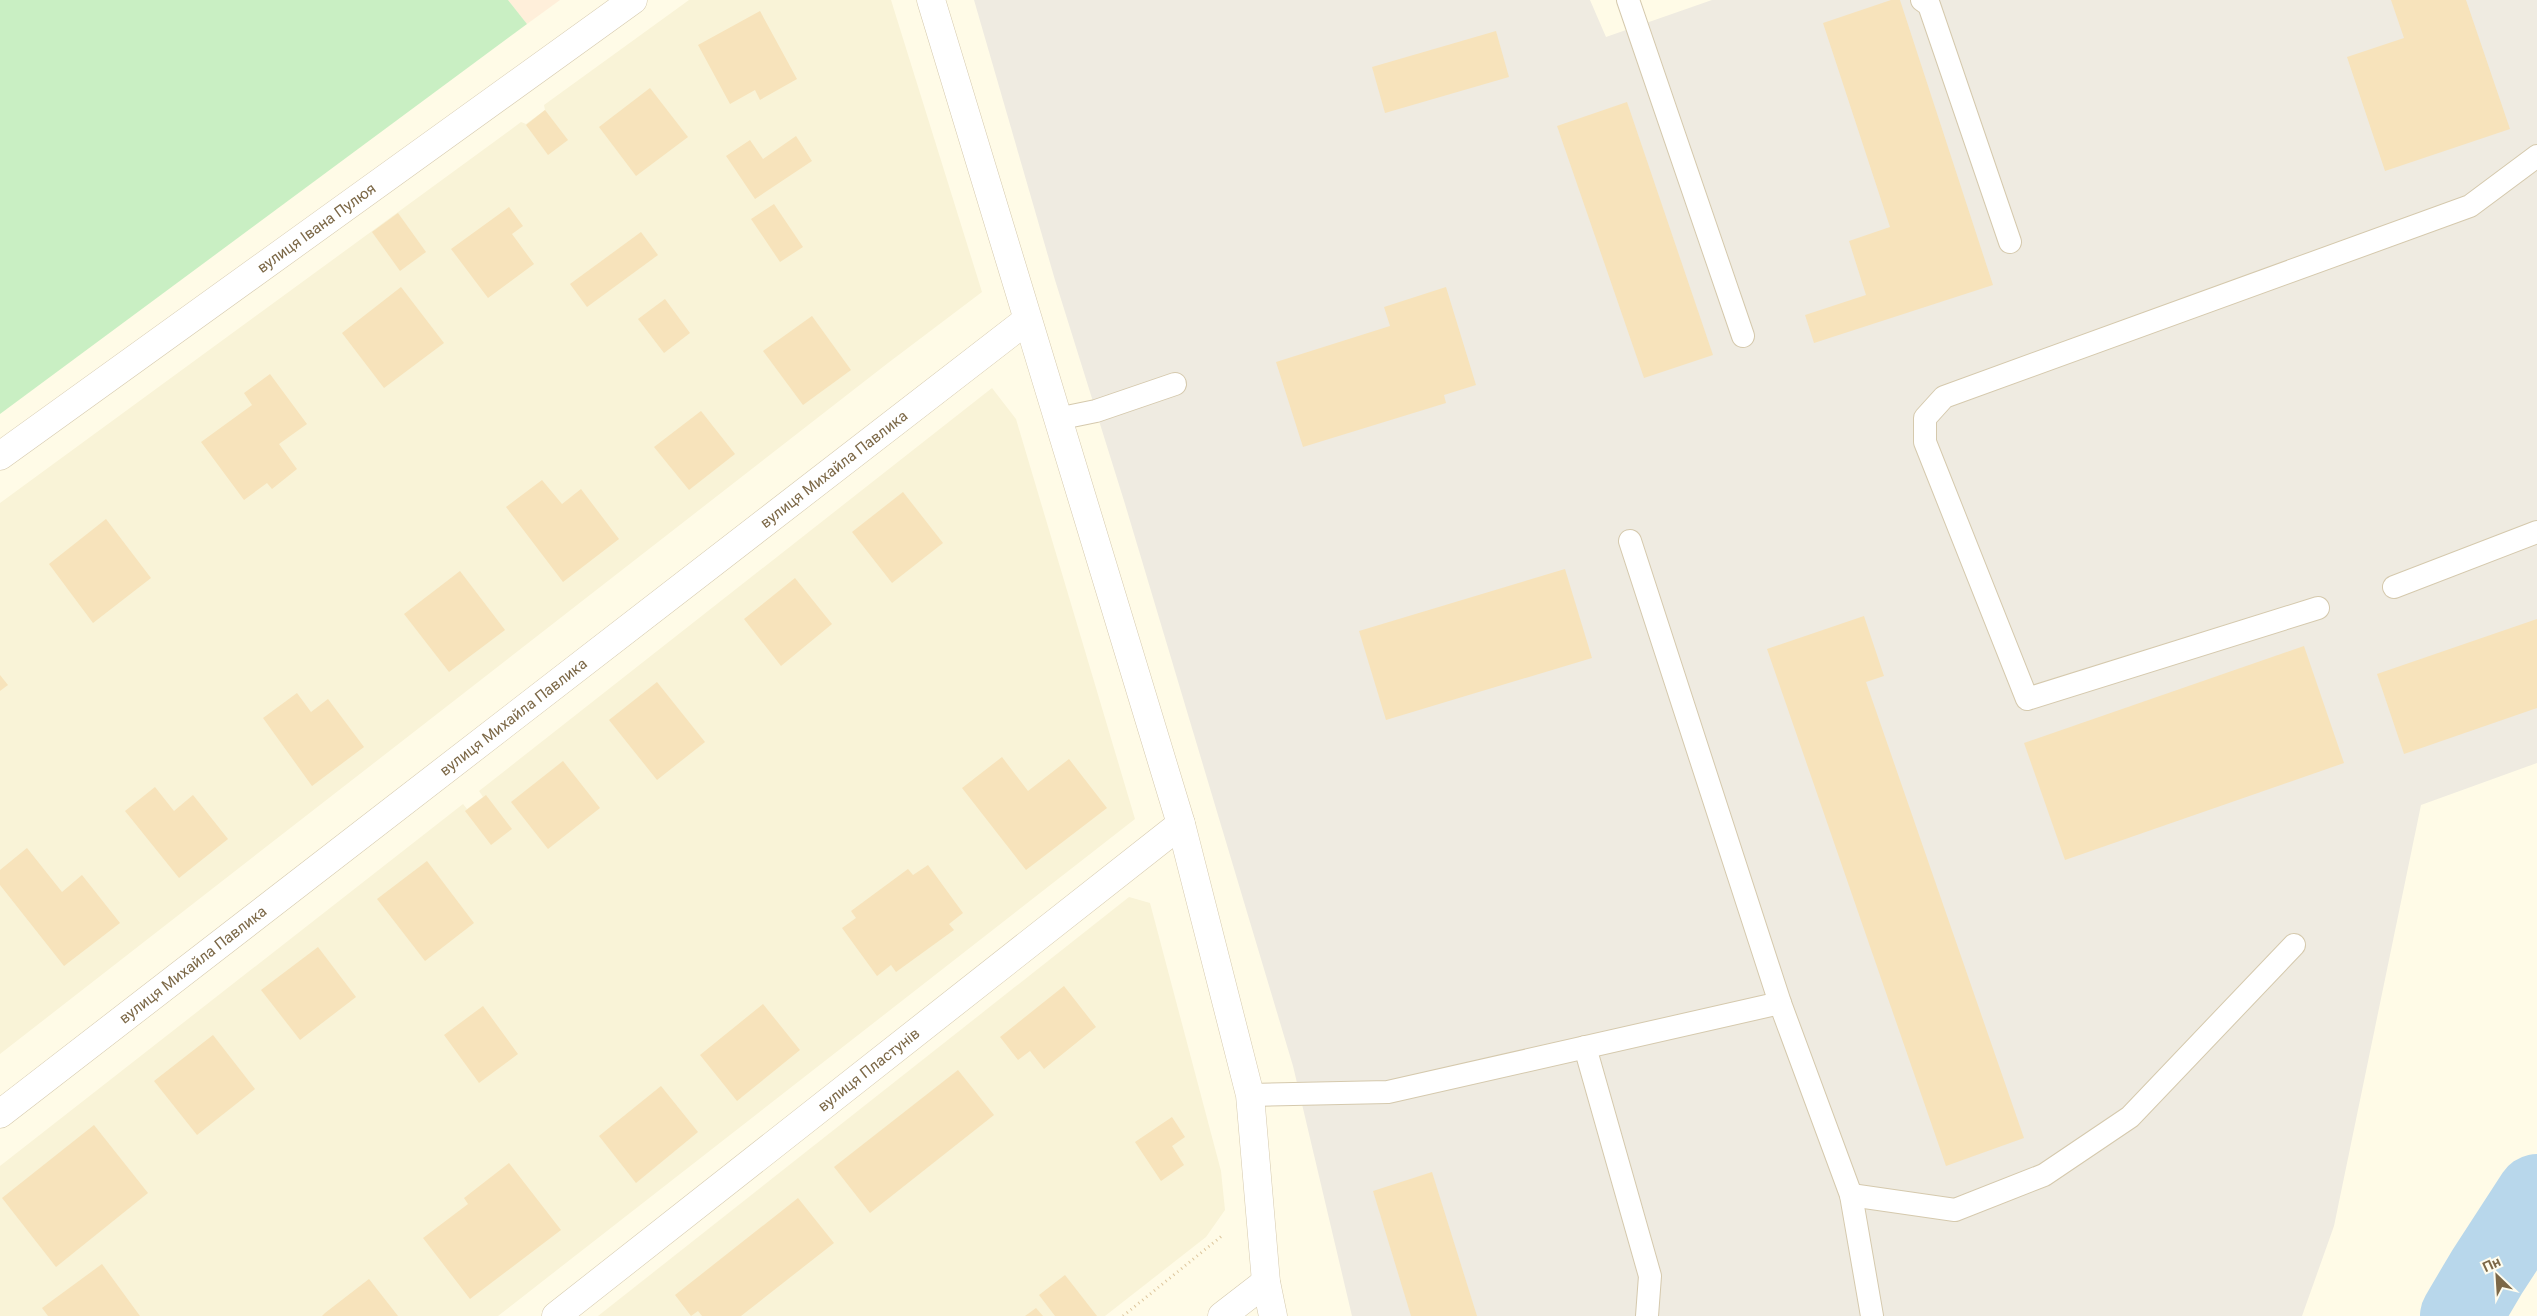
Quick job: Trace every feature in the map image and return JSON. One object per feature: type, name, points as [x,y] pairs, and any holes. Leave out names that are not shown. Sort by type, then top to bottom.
[{"type":"street","name":"вулиця Івана Пулюя","points":[[0,456],[633,0]]},
{"type":"street","points":[[931,0],[1181,824],[1250,1095],[1266,1282],[1273,1316]]},
{"type":"street","name":"вулиця Михайла Павлика","points":[[0,1114],[1027,320]]},
{"type":"street","name":"вулиця Пластунів","points":[[556,1316],[1181,824]]},
{"type":"street","points":[[1222,1316],[1266,1282]]},
{"type":"lane","points":[[1628,0],[1743,336]]},
{"type":"lane","points":[[1922,0],[1928,4],[2010,242]]},
{"type":"lane","points":[[2318,608],[2027,699],[1925,442],[1925,418],[1944,397],[2470,206],[2537,156]]},
{"type":"lane","points":[[1057,419],[1096,410],[1175,384]]},
{"type":"lane","points":[[2394,587],[2537,532]]},
{"type":"lane","points":[[1630,541],[1780,1003],[1851,1195],[1872,1316]]},
{"type":"lane","points":[[1851,1195],[1955,1210],[2044,1175],[2130,1117],[2294,945]]},
{"type":"lane","points":[[1250,1095],[1388,1092],[1780,1003]]},
{"type":"lane","points":[[1585,1047],[1650,1276],[1646,1316]]},
{"type":"path","points":[[1123,1316],[1260,1206]]},
{"type":"shaded area","points":[[508,0],[560,0],[527,24]]},
{"type":"shaded area","points":[[689,0],[891,0],[982,292],[888,363],[0,1054],[0,503],[521,122],[526,124],[545,110],[544,105]]},
{"type":"shaded area","points":[[974,0],[1590,0],[1606,37],[1712,0],[2537,0],[2537,763],[2421,805],[2334,1226],[2302,1316],[1352,1316],[1293,1066],[1125,504],[1055,280]]},
{"type":"shaded area","points":[[992,388],[1016,419],[1135,819],[498,1316],[0,1316],[0,1166],[463,804],[467,809],[483,797],[479,791]]},
{"type":"shaded area","points":[[1129,897],[1150,903],[1221,1171],[1225,1210],[1206,1237],[1105,1316],[598,1316]]},
{"type":"green space","points":[[0,0],[508,0],[527,24],[0,414]]},
{"type":"building","points":[[1891,0],[1900,0],[1993,285],[1814,343],[1805,315],[1866,295],[1849,241],[1890,227],[1823,23]]},
{"type":"building","points":[[2391,0],[2466,0],[2510,129],[2385,171],[2347,57],[2404,38]]},
{"type":"building","points":[[760,11],[797,79],[760,100],[755,90],[730,104],[698,45]]},
{"type":"building","points":[[1496,31],[1509,77],[1385,113],[1372,67]]},
{"type":"building","points":[[650,88],[688,137],[636,176],[599,127]]},
{"type":"building","points":[[1627,102],[1713,355],[1644,378],[1557,126]]},
{"type":"building","points":[[545,110],[568,140],[548,155],[526,125]]},
{"type":"building","points":[[796,136],[812,161],[755,199],[726,156],[750,140],[763,159]]},
{"type":"building","points":[[774,204],[803,247],[780,262],[751,219]]},
{"type":"building","points":[[509,207],[523,226],[512,234],[534,264],[488,298],[451,249]]},
{"type":"building","points":[[398,213],[426,252],[400,271],[372,232]]},
{"type":"building","points":[[641,232],[658,255],[587,307],[570,284]]},
{"type":"building","points":[[401,287],[444,343],[384,388],[342,333]]},
{"type":"building","points":[[1446,287],[1476,385],[1444,395],[1446,403],[1303,447],[1276,362],[1390,326],[1384,307]]},
{"type":"building","points":[[665,299],[690,333],[664,353],[638,319]]},
{"type":"building","points":[[812,316],[851,370],[803,405],[763,351]]},
{"type":"building","points":[[270,374],[307,424],[279,444],[297,469],[272,489],[267,483],[244,500],[201,442],[252,405],[244,393]]},
{"type":"building","points":[[701,411],[735,454],[689,490],[654,447]]},
{"type":"building","points":[[542,480],[562,504],[581,489],[619,539],[563,582],[506,507]]},
{"type":"building","points":[[903,492],[943,543],[892,583],[852,532]]},
{"type":"building","points":[[106,519],[151,578],[93,623],[49,564]]},
{"type":"building","points":[[1565,569],[1592,658],[1386,720],[1359,631]]},
{"type":"building","points":[[460,571],[505,630],[449,672],[404,614]]},
{"type":"building","points":[[795,578],[832,624],[781,666],[744,619]]},
{"type":"building","points":[[1864,616],[1884,676],[1866,682],[2024,1138],[1946,1166],[1767,649]]},
{"type":"building","points":[[2537,619],[2537,708],[2404,754],[2377,674]]},
{"type":"building","points":[[2304,646],[2344,763],[2065,860],[2024,743]]},
{"type":"building","points":[[0,675],[8,685],[0,691]]},
{"type":"building","points":[[657,682],[705,742],[657,780],[609,720]]},
{"type":"building","points":[[297,693],[311,712],[328,699],[364,747],[312,786],[263,718]]},
{"type":"building","points":[[1002,757],[1028,791],[1069,759],[1107,808],[1026,870],[962,788]]},
{"type":"building","points":[[563,761],[600,808],[548,849],[511,802]]},
{"type":"building","points":[[155,787],[174,811],[193,795],[228,839],[179,878],[125,811]]},
{"type":"building","points":[[486,795],[512,829],[491,845],[465,811]]},
{"type":"building","points":[[27,848],[62,892],[82,875],[120,923],[64,966],[0,885],[0,870]]},
{"type":"building","points":[[427,861],[474,923],[425,961],[377,899]]},
{"type":"building","points":[[928,865],[963,913],[949,924],[954,930],[896,972],[891,965],[877,976],[842,928],[856,918],[851,911],[908,869],[913,875]]},
{"type":"building","points":[[318,947],[356,997],[300,1040],[261,990]]},
{"type":"building","points":[[1064,986],[1096,1027],[1044,1069],[1030,1051],[1018,1060],[1000,1037]]},
{"type":"building","points":[[763,1004],[800,1050],[737,1101],[700,1055]]},
{"type":"building","points":[[483,1006],[518,1054],[479,1083],[444,1035]]},
{"type":"building","points":[[213,1035],[255,1089],[197,1135],[154,1081]]},
{"type":"building","points":[[958,1070],[994,1115],[870,1213],[834,1167]]},
{"type":"building","points":[[661,1086],[698,1132],[636,1183],[599,1136]]},
{"type":"building","points":[[1172,1117],[1185,1137],[1172,1146],[1184,1165],[1161,1181],[1135,1142]]},
{"type":"building","points":[[94,1125],[148,1193],[56,1267],[2,1198]]},
{"type":"building","points":[[509,1163],[561,1230],[470,1299],[423,1238],[468,1204],[464,1198]]},
{"type":"building","points":[[1432,1172],[1477,1316],[1411,1316],[1373,1191]]},
{"type":"building","points":[[798,1198],[834,1243],[741,1316],[702,1316],[698,1311],[691,1316],[675,1295]]},
{"type":"building","points":[[102,1264],[140,1316],[48,1316],[42,1308]]},
{"type":"building","points":[[1065,1275],[1097,1316],[1055,1316],[1039,1295]]},
{"type":"building","points":[[369,1279],[398,1316],[322,1316],[325,1313]]},
{"type":"building","points":[[1036,1308],[1043,1316],[1025,1316]]},
{"type":"waterway","points":[[2461,1316],[2537,1195]]}]
